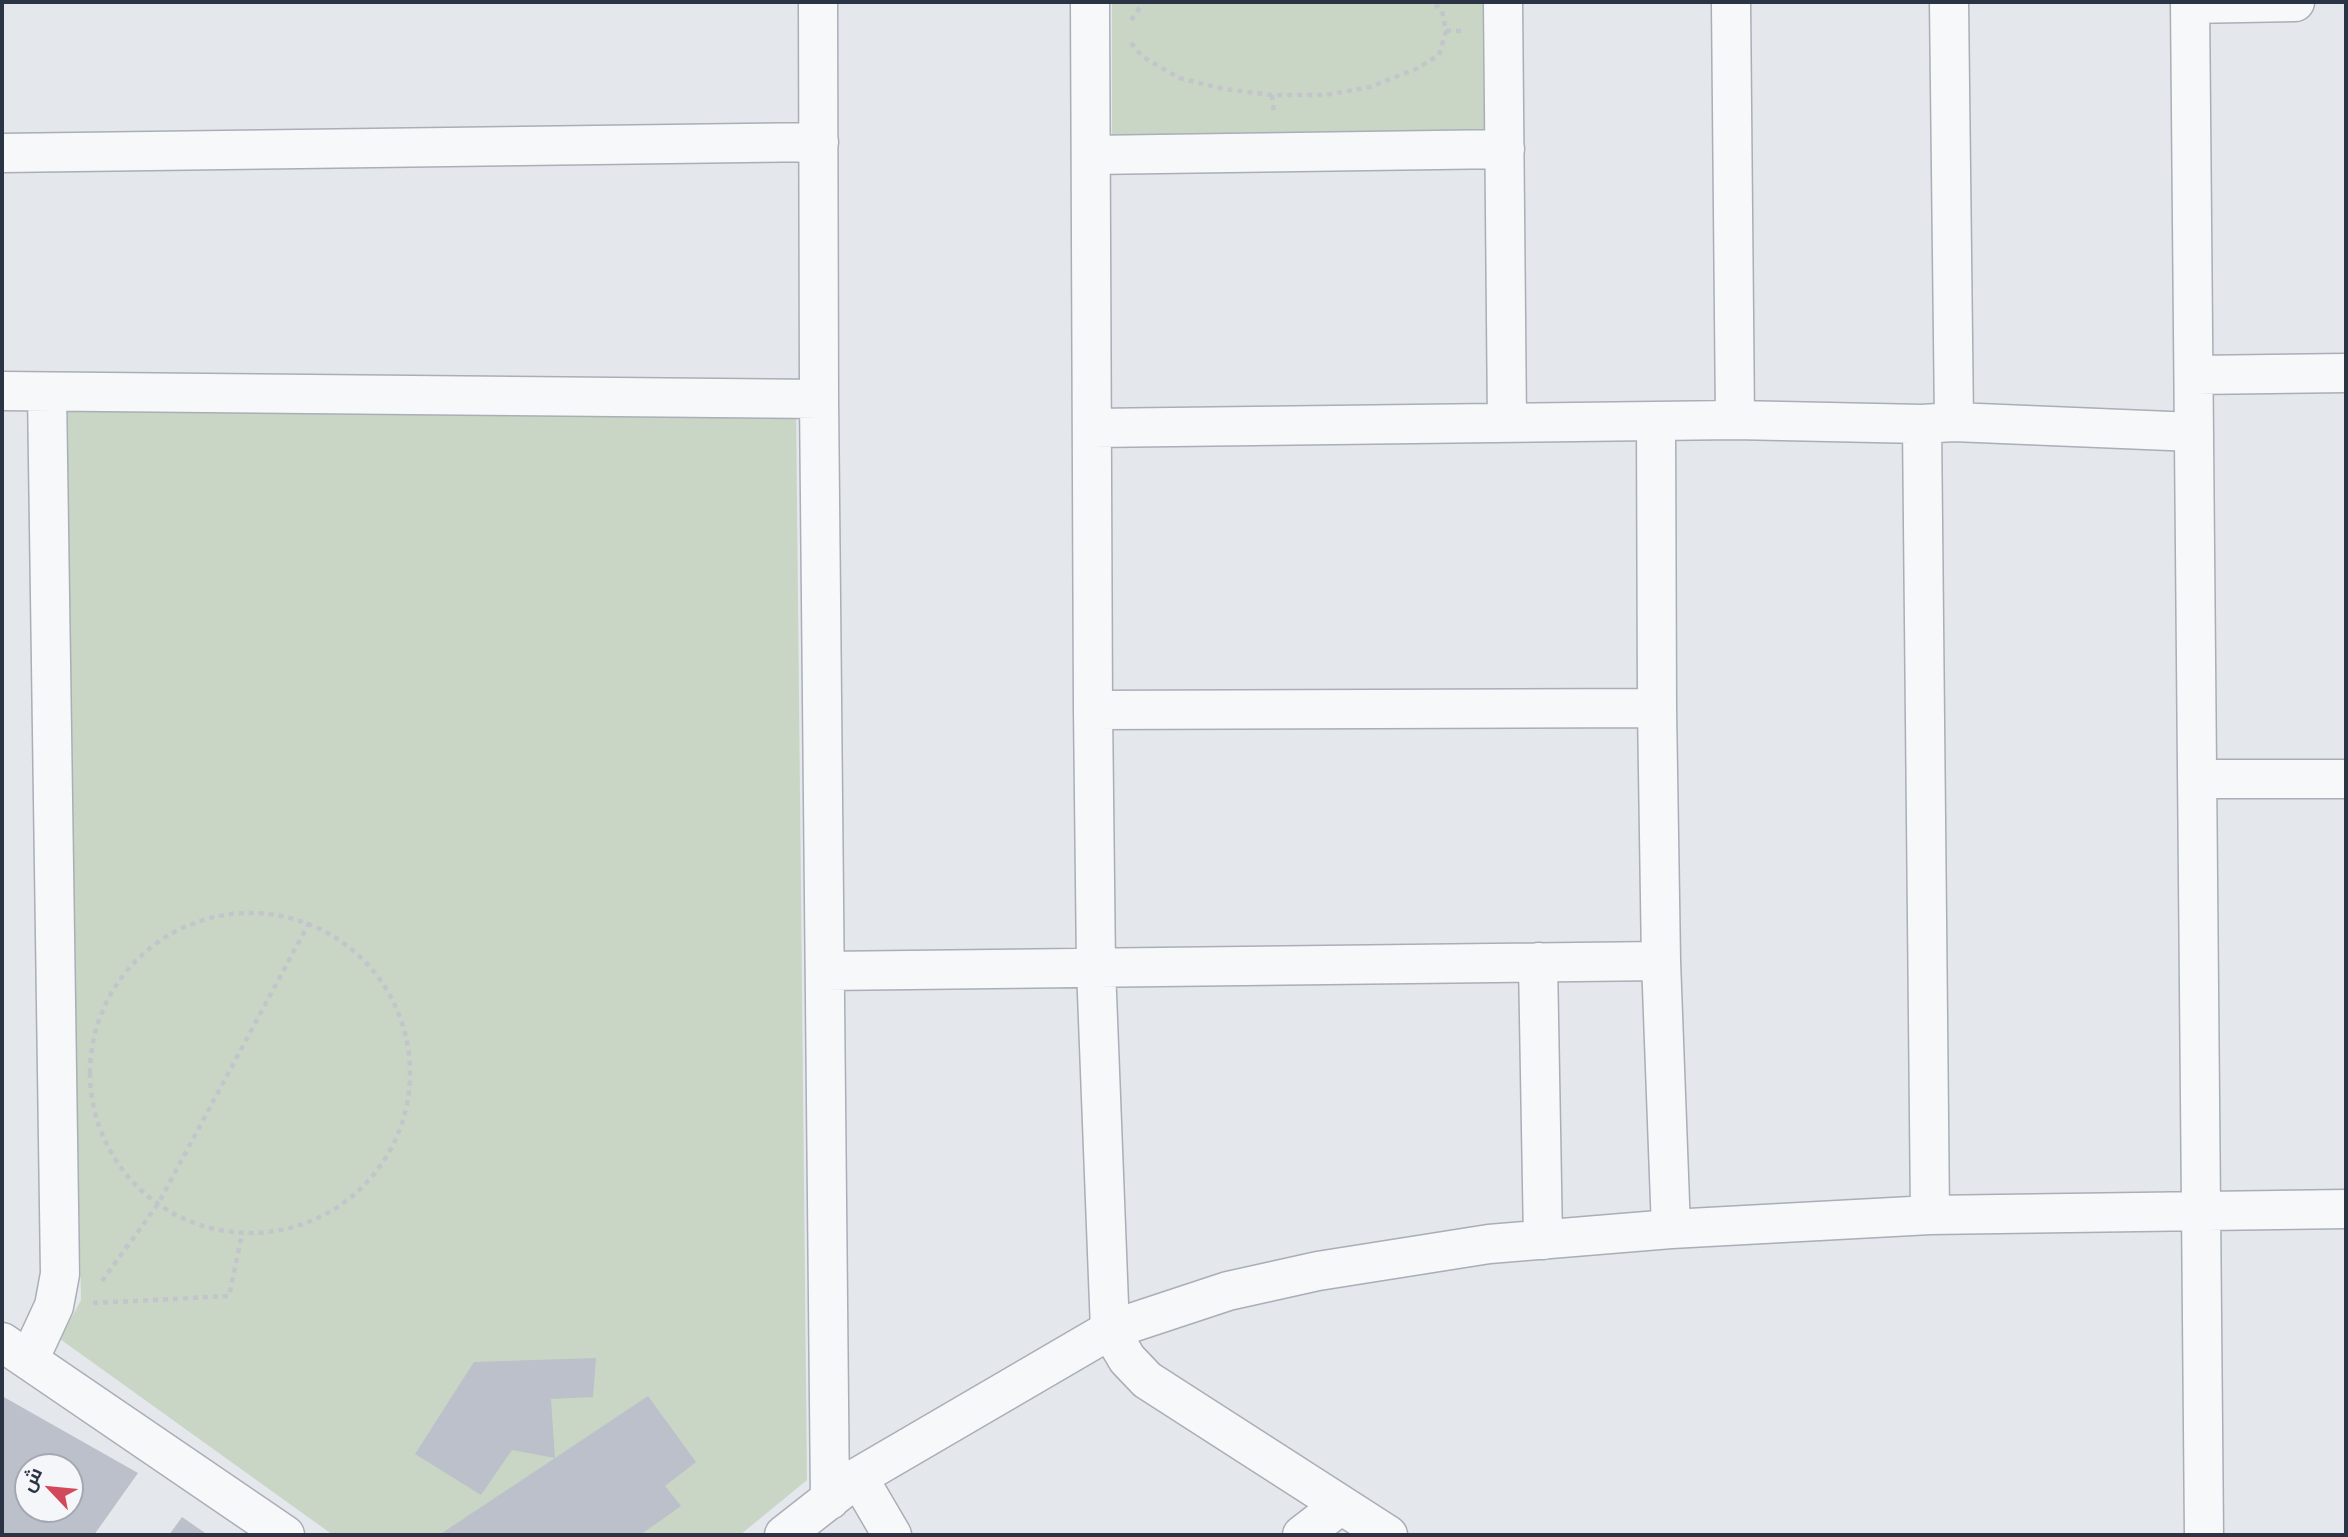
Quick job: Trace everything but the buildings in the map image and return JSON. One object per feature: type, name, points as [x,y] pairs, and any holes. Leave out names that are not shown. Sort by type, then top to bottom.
[{"type":"street","points":[[817,2],[818,399],[826,971],[844,1488],[892,1535]]},
{"type":"street","points":[[1090,2],[1096,968],[1110,1330],[1127,1359],[1146,1380],[1388,1535]]},
{"type":"street","points":[[1503,2],[1507,423]]},
{"type":"street","points":[[1731,2],[1735,420]]},
{"type":"street","points":[[1930,1214],[1938,423],[1950,2]]},
{"type":"street","points":[[2204,1535],[2190,3],[2295,2]]},
{"type":"street","points":[[2,153],[819,142]]},
{"type":"street","points":[[1091,155],[1505,149]]},
{"type":"street","points":[[2193,375],[2346,373]]},
{"type":"street","points":[[2,391],[818,399]]},
{"type":"street","points":[[47,392],[60,1274],[54,1306],[15,1351],[285,1535]]},
{"type":"street","points":[[1093,428],[1735,420],[1938,423],[2194,432]]},
{"type":"street","points":[[1656,421],[1661,961],[1671,1229]]},
{"type":"street","points":[[1093,710],[1657,708]]},
{"type":"street","points":[[2197,779],[2346,779]]},
{"type":"street","points":[[826,971],[1661,961]]},
{"type":"street","points":[[1538,962],[1543,1240]]},
{"type":"street","points":[[784,1535],[844,1488],[1110,1330],[1228,1290],[1318,1271],[1489,1244],[1671,1229],[1930,1214],[2346,1209]]},
{"type":"street","points":[[1302,1535],[1341,1505]]},
{"type":"path","points":[[1129,40],[1143,57],[1179,78],[1224,89],[1272,95],[1325,95],[1370,87],[1416,69],[1439,55],[1446,32],[1442,11],[1433,2]]},
{"type":"path","points":[[265,912],[309,923],[352,948],[386,986],[406,1032],[411,1082],[400,1131],[375,1175],[337,1208],[292,1228],[242,1234],[198,1225],[158,1205],[124,1172],[100,1132],[90,1087],[93,1040],[109,996],[137,959],[174,931],[218,915],[265,912]]},
{"type":"path","points":[[101,1282],[158,1205],[309,923]]},
{"type":"path","points":[[93,1293],[84,1304],[229,1296],[242,1234]]},
{"type":"green space","points":[[1112,2],[1489,2],[1489,134],[1112,136]]},
{"type":"green space","points":[[796,403],[807,1480],[740,1535],[333,1535],[60,1339],[81,1300],[62,409]]}]
